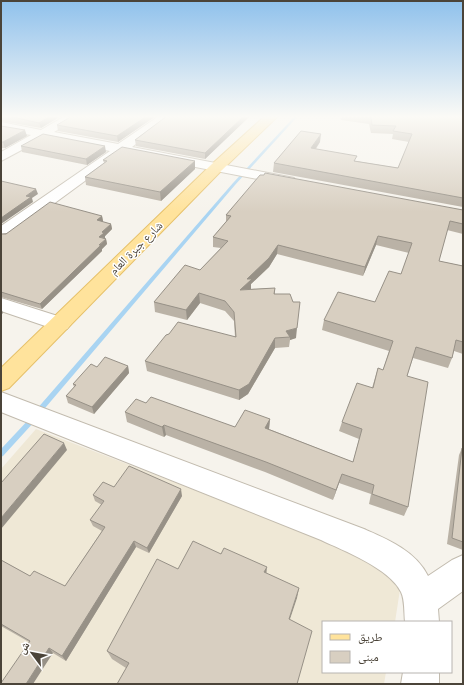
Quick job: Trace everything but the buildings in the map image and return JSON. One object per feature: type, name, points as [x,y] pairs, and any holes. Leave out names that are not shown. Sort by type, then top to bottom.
[{"type":"main road","name":"شارع جبرة العام","points":[[1,382],[238,148]]},
{"type":"street","points":[[1,157],[17,148]]},
{"type":"street","points":[[116,148],[301,183]]},
{"type":"street","points":[[1,234],[121,149]]},
{"type":"street","points":[[1,304],[60,324]]},
{"type":"street","points":[[1,402],[332,530],[367,546],[392,561],[411,578],[421,612],[463,571]]},
{"type":"street","points":[[420,684],[421,673]]},
{"type":"shaded area","points":[[36,429],[403,570],[395,621],[322,621],[322,673],[386,673],[384,684],[1,684],[1,469]]},
{"type":"waterway","points":[[38,412],[234,184],[267,148]]},
{"type":"waterway","points":[[1,454],[33,419]]}]
